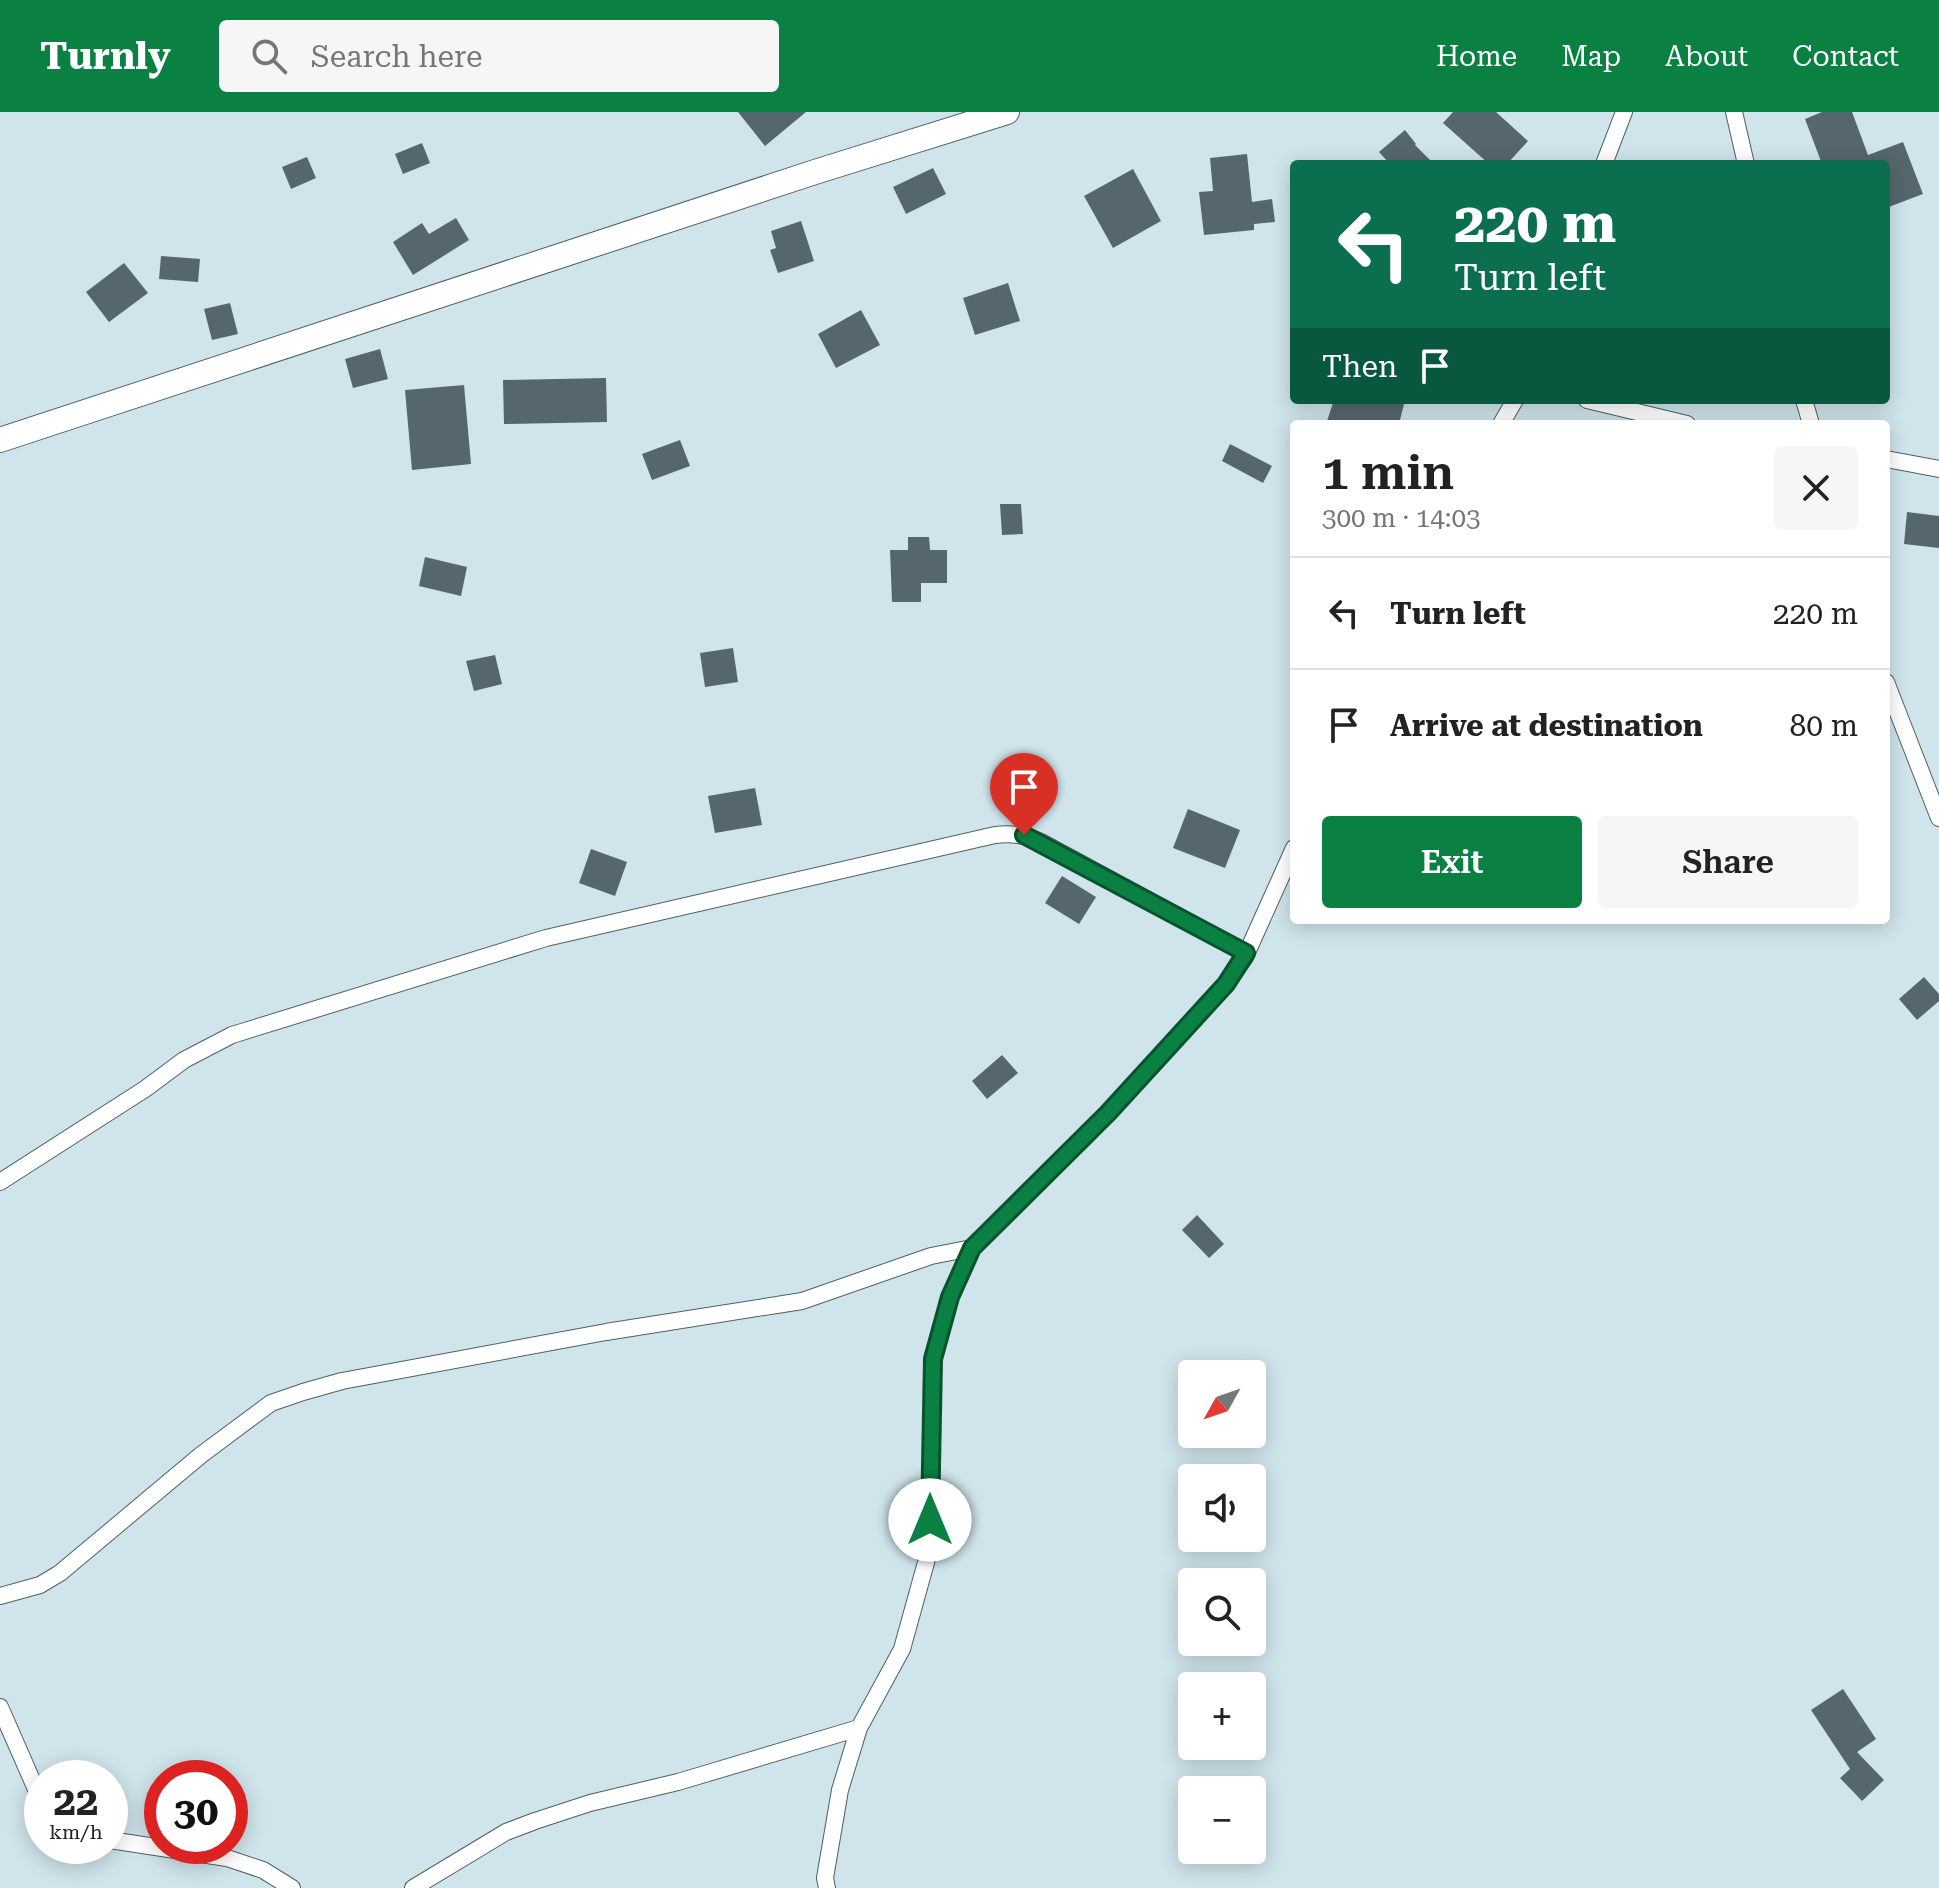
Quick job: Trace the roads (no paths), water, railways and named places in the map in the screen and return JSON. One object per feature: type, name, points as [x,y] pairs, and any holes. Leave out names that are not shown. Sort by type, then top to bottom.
[{"type":"street","points":[[0,440],[815,172],[1007,112]]},
{"type":"street","points":[[1606,160],[1624,112]]},
{"type":"street","points":[[1734,112],[1745,160]]},
{"type":"street","points":[[1604,404],[1670,420]]},
{"type":"street","points":[[1890,460],[1939,469]]},
{"type":"street","points":[[1890,692],[1939,818]]},
{"type":"street","points":[[0,1182],[145,1089],[184,1060],[232,1035],[546,938],[995,835],[1011,833],[1041,842],[1246,953]]},
{"type":"street","points":[[827,1888],[825,1878],[840,1790],[859,1728],[902,1649],[930,1548],[933,1359],[950,1297],[972,1248],[1089,1133],[1226,984],[1246,953],[1290,857]]},
{"type":"street","points":[[0,1596],[40,1585],[60,1573],[201,1455],[271,1403],[357,1378],[606,1332],[802,1301],[931,1256],[972,1248]]},
{"type":"street","points":[[0,1707],[24,1762]]},
{"type":"street","points":[[413,1888],[506,1832],[535,1821],[859,1728]]},
{"type":"street","points":[[128,1843],[227,1858],[263,1870],[292,1888]]}]
